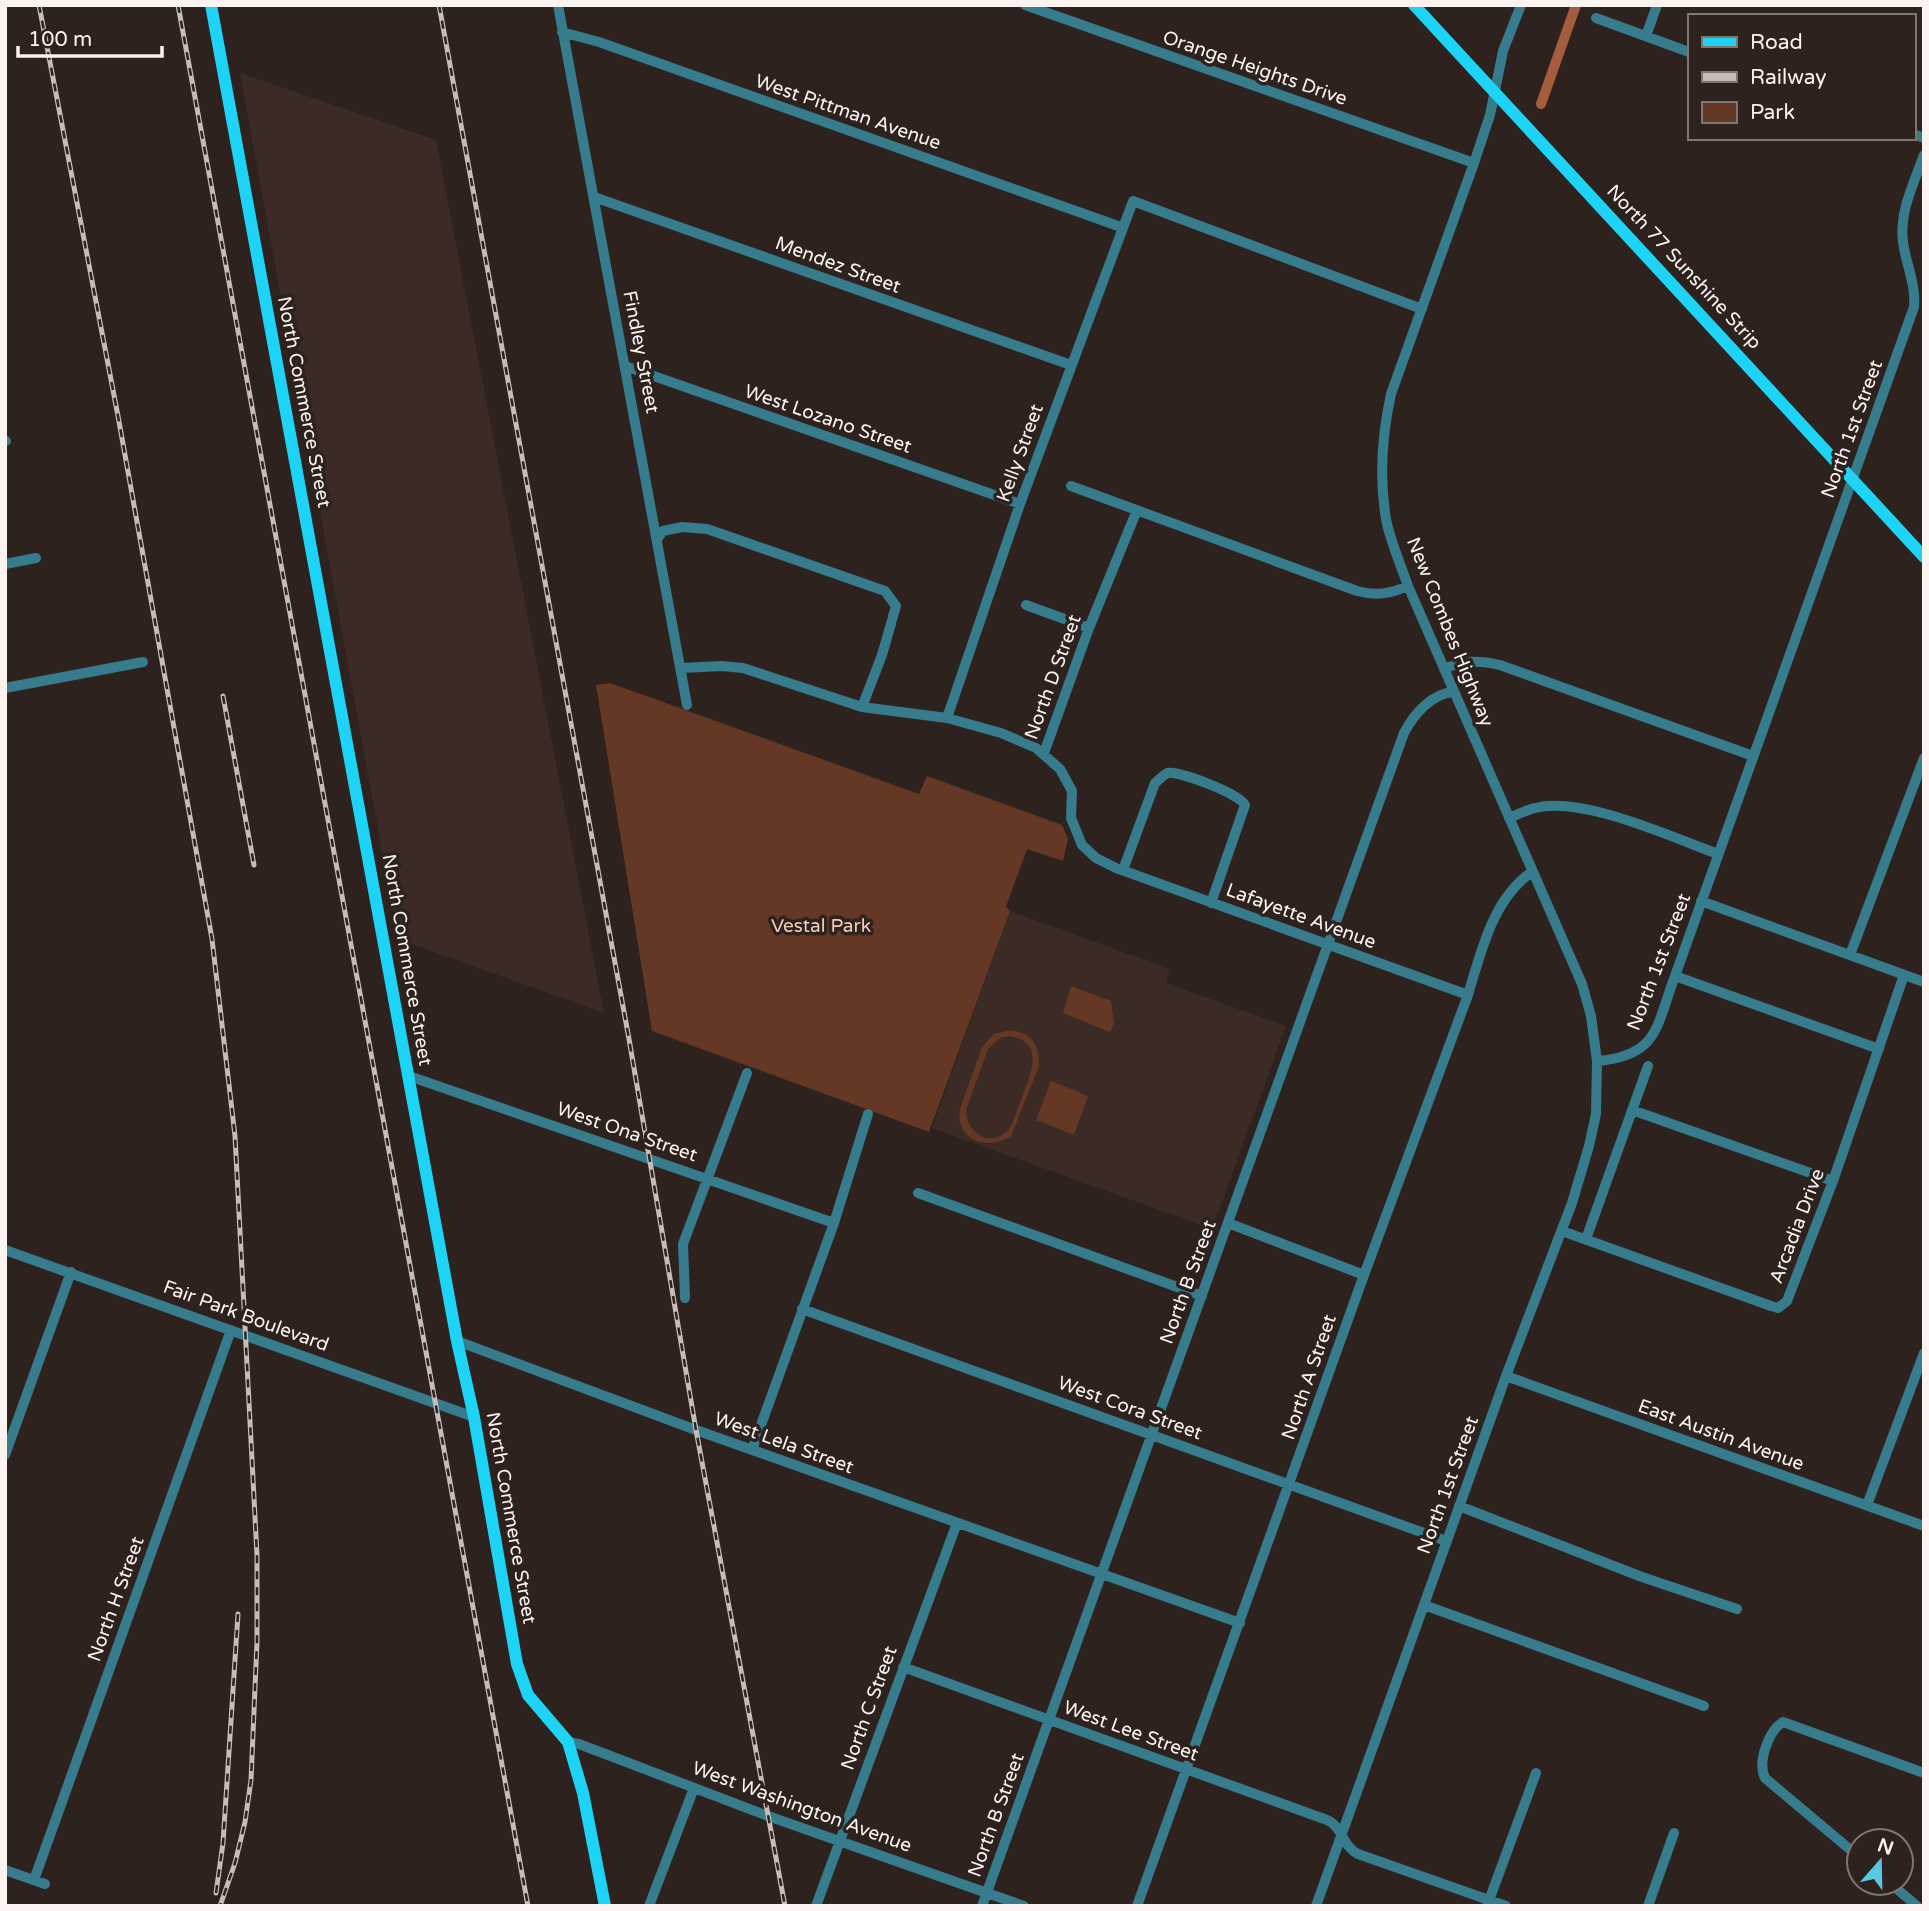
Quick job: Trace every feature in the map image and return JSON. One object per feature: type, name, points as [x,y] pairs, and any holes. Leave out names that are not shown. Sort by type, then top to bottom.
[{"type":"main road","name":"North Commerce Street","points":[[211,5],[457,1341],[474,1417],[517,1664],[528,1695],[568,1742],[583,1793],[604,1906]]},
{"type":"main road","name":"North 77 Sunshine Strip","points":[[1414,5],[1924,557]]},
{"type":"street","name":"Findley Street","points":[[558,5],[687,705]]},
{"type":"street","name":"Orange Heights Drive","points":[[1025,5],[1474,163]]},
{"type":"street","name":"New Combes Highway","points":[[1521,5],[1503,51],[1490,115],[1474,163],[1391,394],[1382,458],[1387,520],[1408,586],[1582,984],[1591,1016],[1597,1061]]},
{"type":"street","points":[[1646,36],[1657,5]]},
{"type":"street","points":[[1596,18],[1688,52]]},
{"type":"street","name":"West Pittman Avenue","points":[[562,32],[612,47],[1122,227]]},
{"type":"street","name":"North 1st Street","points":[[1316,1906],[1506,1376],[1572,1203],[1596,1114],[1597,1061],[1631,1055],[1646,1045],[1654,1031],[1914,307],[1918,279],[1903,244],[1903,219],[1924,155]]},
{"type":"street","name":"Mendez Street","points":[[594,197],[1071,365]]},
{"type":"street","name":"Kelly Street","points":[[947,718],[1020,504],[1133,201],[1422,309]]},
{"type":"street","name":"West Lozano Street","points":[[625,366],[1020,504]]},
{"type":"street","points":[[1071,486],[1357,591],[1378,595],[1408,586]]},
{"type":"street","name":"North D Street","points":[[1123,870],[1096,858],[1082,845],[1071,818],[1072,791],[1060,769],[1044,754],[1089,628],[1137,510]]},
{"type":"street","points":[[657,538],[663,530],[682,527],[707,529],[885,591],[896,606],[882,655],[862,708]]},
{"type":"street","points":[[5,564],[36,558]]},
{"type":"street","points":[[1026,605],[1089,628]]},
{"type":"street","points":[[1444,669],[1471,661],[1500,664],[1752,756]]},
{"type":"street","points":[[5,688],[143,662]]},
{"type":"street","points":[[681,668],[743,668],[862,708],[947,718],[1001,733],[1037,748],[1044,754]]},
{"type":"street","name":"North B Street","points":[[982,1906],[1404,733],[1425,705],[1447,692],[1454,692]]},
{"type":"street","points":[[1850,955],[1924,758]]},
{"type":"street","points":[[1123,870],[1155,783],[1166,774],[1173,773],[1214,787],[1242,799],[1245,805],[1211,902]]},
{"type":"street","points":[[1509,818],[1534,808],[1553,806],[1596,810],[1718,854]]},
{"type":"street","name":"Lafayette Avenue","points":[[1123,870],[1468,995]]},
{"type":"street","name":"North A Street","points":[[1137,1906],[1364,1275],[1468,995],[1479,958],[1505,897],[1532,872]]},
{"type":"street","points":[[1702,901],[1924,982]]},
{"type":"street","name":"Arcadia Drive","points":[[1562,1231],[1778,1308],[1787,1301],[1833,1181],[1904,975]]},
{"type":"street","points":[[1675,976],[1879,1049]]},
{"type":"street","points":[[1586,1239],[1648,1066]]},
{"type":"street","points":[[685,1298],[683,1244],[747,1073]]},
{"type":"street","name":"West Ona Street","points":[[409,1076],[834,1223]]},
{"type":"street","points":[[1632,1110],[1833,1181]]},
{"type":"street","points":[[752,1450],[834,1223],[868,1114]]},
{"type":"street","points":[[918,1193],[1202,1296]]},
{"type":"street","points":[[1228,1223],[1364,1275]]},
{"type":"street","name":"Fair Park Boulevard","points":[[5,1250],[474,1417]]},
{"type":"street","points":[[5,1455],[71,1272]]},
{"type":"street","name":"West Cora Street","points":[[802,1308],[1446,1541]]},
{"type":"street","name":"North H Street","points":[[5,1870],[39,1882],[231,1330]]},
{"type":"street","name":"West Lela Street","points":[[457,1341],[752,1450],[1240,1623]]},
{"type":"street","points":[[1867,1505],[1924,1353]]},
{"type":"street","name":"East Austin Avenue","points":[[1506,1376],[1924,1526]]},
{"type":"street","points":[[1459,1506],[1642,1577],[1737,1609]]},
{"type":"street","name":"North C Street","points":[[816,1906],[957,1523]]},
{"type":"street","points":[[1424,1605],[1704,1706]]},
{"type":"street","name":"West Lee Street","points":[[902,1667],[1327,1820],[1339,1829],[1345,1845],[1358,1854],[1488,1903],[1506,1906]]},
{"type":"street","points":[[1845,1845],[1765,1777],[1761,1770],[1768,1743],[1778,1725],[1783,1722],[1924,1773]]},
{"type":"street","name":"West Washington Avenue","points":[[568,1742],[1024,1906]]},
{"type":"street","points":[[1488,1903],[1536,1773]]},
{"type":"street","points":[[649,1906],[694,1787]]},
{"type":"street","points":[[1648,1906],[1674,1833]]},
{"type":"shaded area","points":[[240,73],[436,140],[604,1013],[398,939]]},
{"type":"shaded area","points":[[1010,911],[1170,969],[1166,983],[1286,1026],[1212,1229],[932,1128]]},
{"type":"green space","name":"Vestal Park","points":[[610,683],[919,794],[927,776],[1062,825],[1068,839],[1063,861],[1027,849],[1006,907],[1010,911],[929,1132],[652,1031],[596,685]]},
{"type":"green space","points":[[1071,986],[1111,1001],[1114,1023],[1110,1032],[1063,1013]]},
{"type":"green space","points":[[1011,1030],[1025,1034],[1034,1042],[1039,1061],[1011,1136],[993,1143],[968,1136],[960,1120],[960,1109],[982,1047],[994,1034]],"holes":[[[1009,1036],[1029,1046],[1032,1053],[1031,1073],[1011,1126],[999,1137],[985,1138],[970,1125],[966,1110],[988,1049],[1000,1038]]]},
{"type":"green space","points":[[1051,1081],[1088,1096],[1074,1135],[1036,1120]]},
{"type":"waterway","points":[[1541,104],[1576,5]]},
{"type":"railway","points":[[39,5],[118,416],[212,939],[235,1136],[257,1555],[257,1642],[251,1780],[235,1863],[220,1906]]},
{"type":"railway","points":[[178,5],[528,1906]]},
{"type":"railway","points":[[439,5],[629,1039],[696,1430],[785,1906]]},
{"type":"railway","points":[[223,696],[254,865]]},
{"type":"railway","points":[[216,1893],[223,1843],[238,1614]]}]
